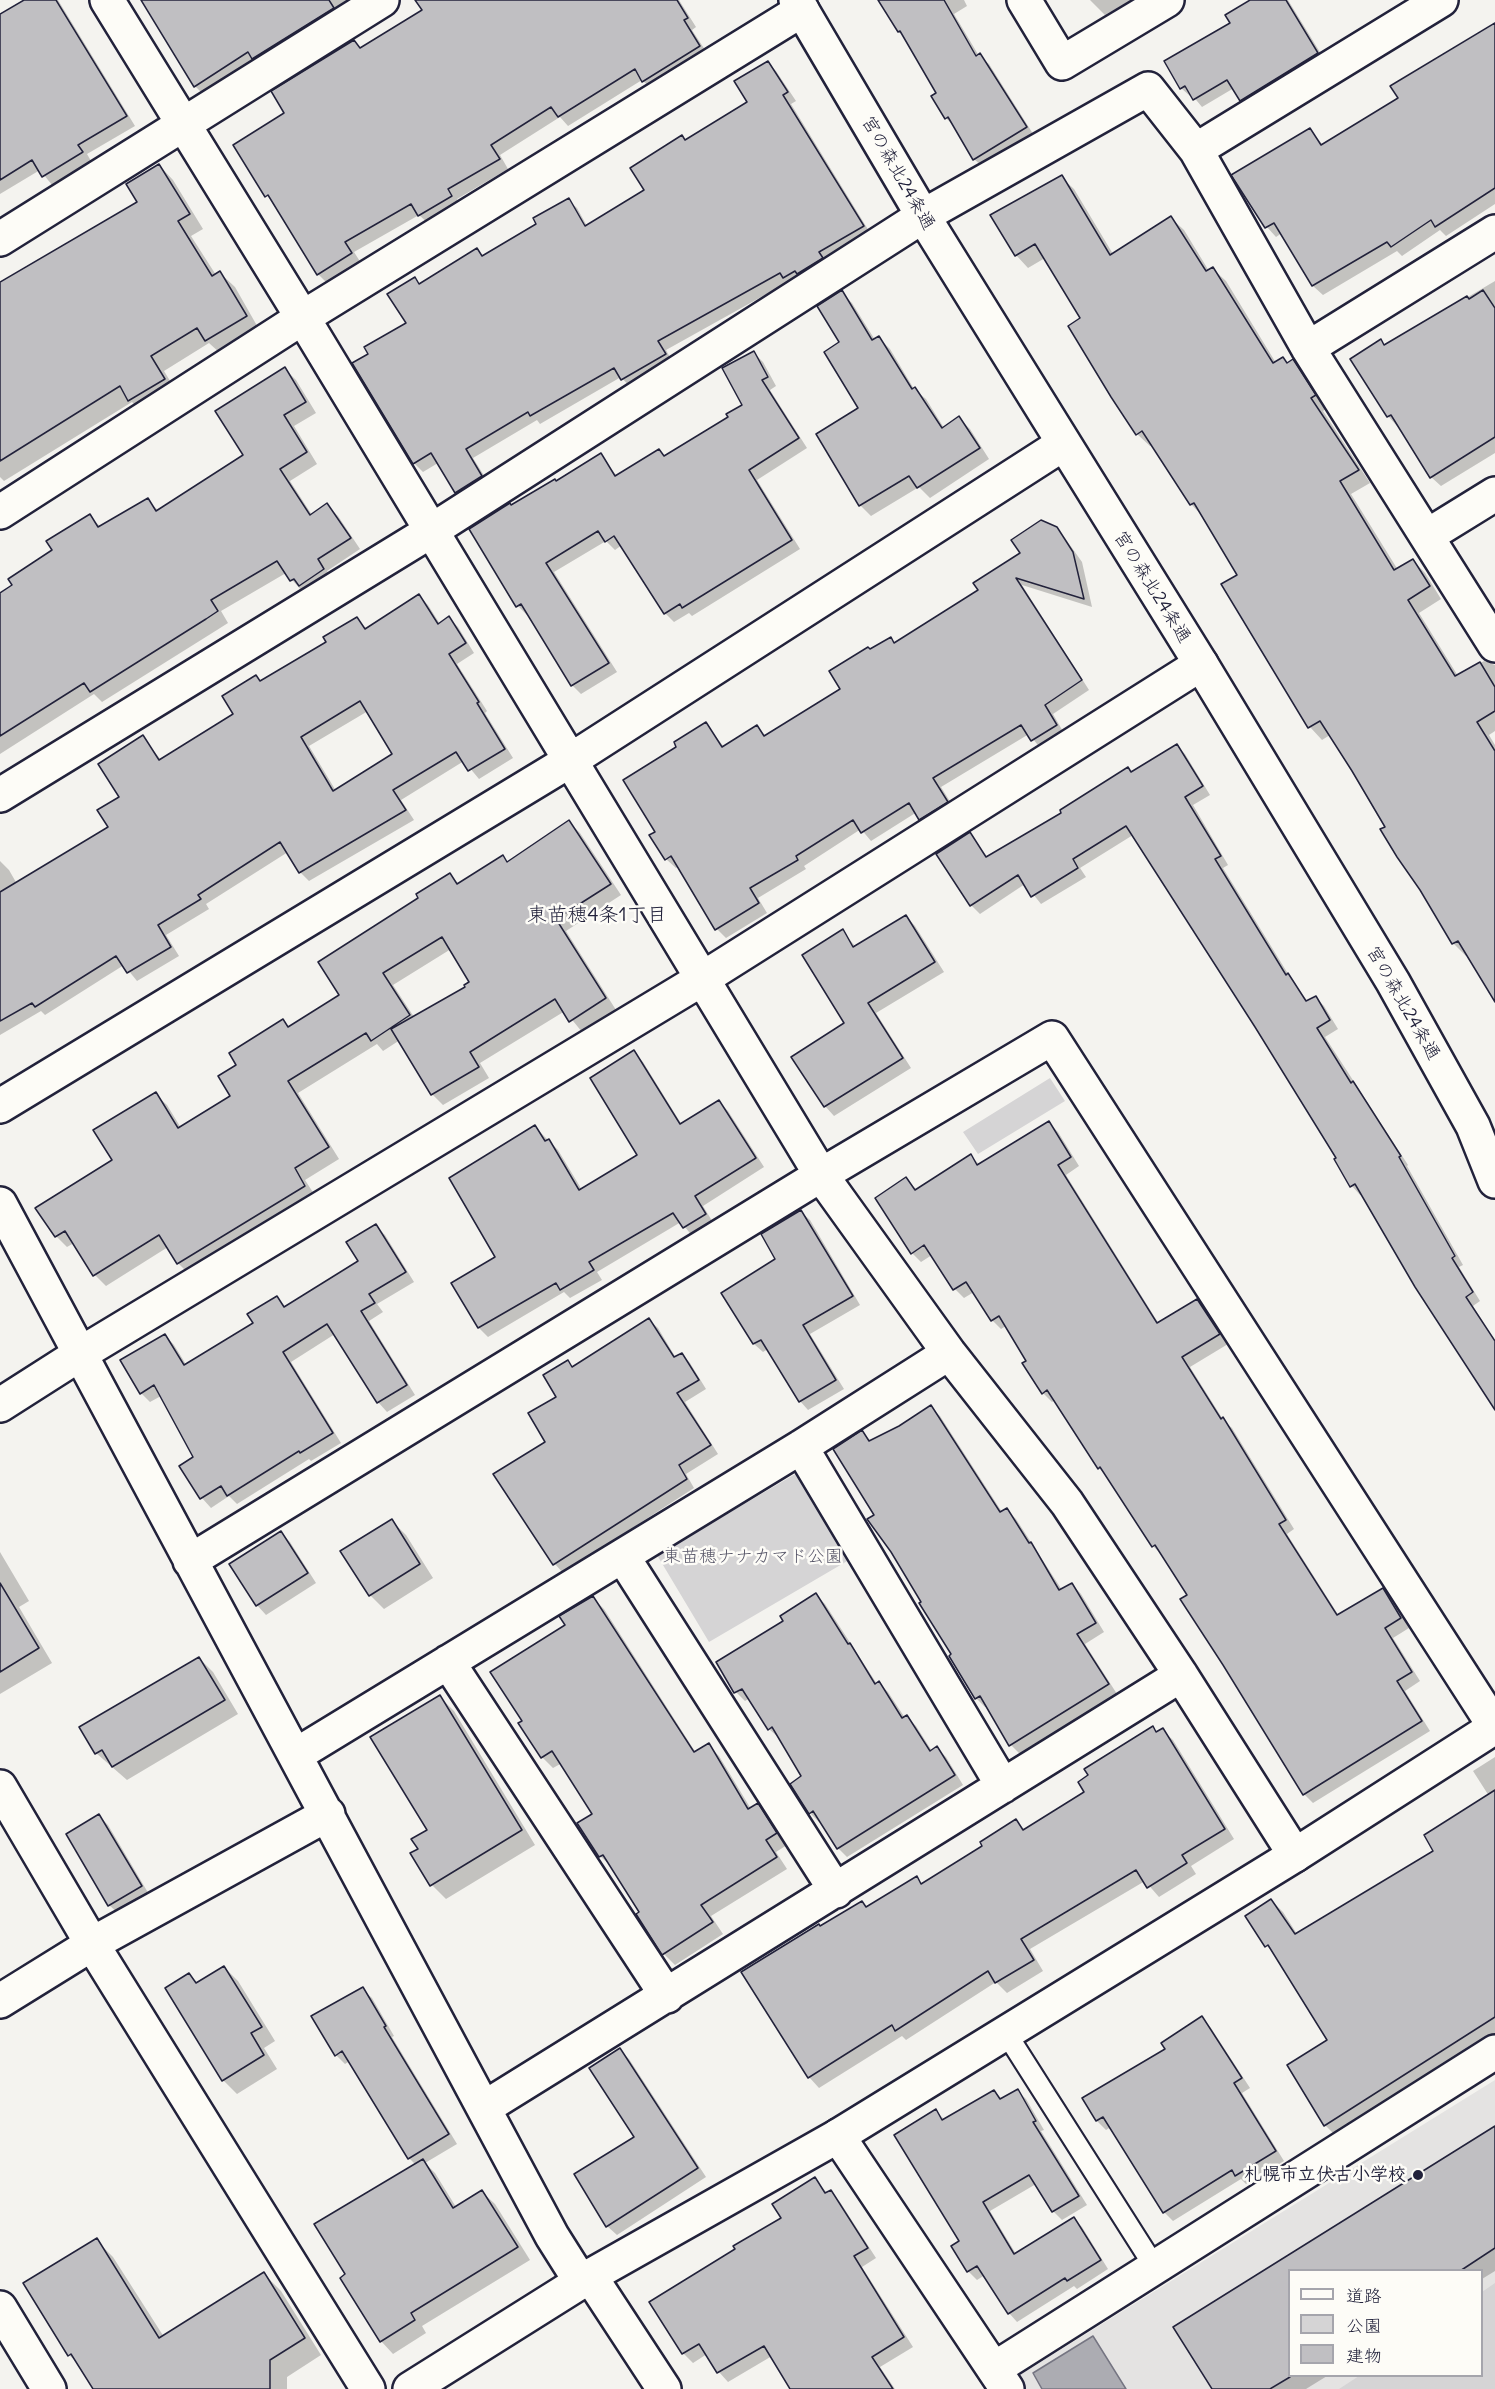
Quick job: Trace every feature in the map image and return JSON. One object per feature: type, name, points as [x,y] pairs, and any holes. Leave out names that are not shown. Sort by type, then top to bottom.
[{"type":"street","points":[[107,0],[571,760],[821,1175],[949,1353],[1067,1503],[1181,1675],[1295,1855]]},
{"type":"street","points":[[0,239],[382,0]]},
{"type":"street","points":[[1024,0],[1062,63],[1167,0]]},
{"type":"street","points":[[1196,150],[1441,0]]},
{"type":"street","points":[[0,512],[302,318],[799,5]]},
{"type":"street","name":"宮の森北24条通","points":[[799,5],[923,216],[1201,664],[1393,982],[1473,1126],[1495,1181]]},
{"type":"street","points":[[0,795],[431,531],[923,216],[1148,89],[1196,150],[1308,348],[1495,645]]},
{"type":"street","points":[[1308,348],[1495,232]]},
{"type":"street","points":[[0,1106],[571,760],[1063,444]]},
{"type":"street","points":[[1427,537],[1495,494]]},
{"type":"street","points":[[0,1405],[80,1354],[702,979],[1201,664]]},
{"type":"street","points":[[190,1561],[821,1175],[1053,1038],[1495,1727],[1295,1855],[838,2136],[585,2279],[410,2389]]},
{"type":"street","points":[[0,1204],[552,2236],[664,2389]]},
{"type":"street","points":[[296,1755],[623,1557],[949,1353]]},
{"type":"street","points":[[801,1447],[1003,1786]]},
{"type":"street","points":[[623,1557],[836,1891]]},
{"type":"street","points":[[448,1662],[667,1996]]},
{"type":"street","points":[[484,2108],[1181,1675]]},
{"type":"street","points":[[0,1787],[92,1944],[368,2389]]},
{"type":"street","points":[[0,2001],[92,1944],[328,1814]]},
{"type":"street","points":[[838,2136],[1001,2379],[1156,2269],[1495,2052]]},
{"type":"street","points":[[0,2308],[49,2389]]},
{"type":"lane","points":[[1006,2033],[1156,2269]]},
{"type":"shaded area","name":"札幌市立伏古小学校","points":[[1495,2080],[1495,2389],[1026,2389],[1018,2376]]},
{"type":"shaded area","points":[[1093,2336],[1126,2389],[1042,2389],[1033,2373]]},
{"type":"green space","points":[[1050,1078],[1065,1101],[978,1154],[963,1132]]},
{"type":"green space","name":"東苗穂ナナカマド公園","points":[[797,1473],[849,1560],[709,1642],[657,1555]]},
{"type":"green space","points":[[1495,2283],[1495,2389],[1339,2389],[1357,2377],[1483,2377],[1483,2291]]},
{"type":"building","points":[[24,0],[56,0],[127,116],[78,145],[83,152],[42,177],[32,160],[0,180],[0,14]]},
{"type":"building","points":[[141,0],[329,0],[334,8],[252,59],[248,52],[194,87]]},
{"type":"building","points":[[415,0],[677,0],[688,18],[684,20],[700,46],[642,82],[635,69],[558,117],[551,107],[491,145],[500,159],[448,189],[452,196],[418,216],[411,204],[345,242],[352,253],[317,275],[268,195],[265,197],[233,145],[284,113],[271,91],[354,40],[360,48],[422,10]]},
{"type":"building","points":[[878,0],[944,0],[976,56],[980,53],[1027,127],[973,160],[948,117],[945,119],[931,96],[936,93],[900,31],[898,32]]},
{"type":"building","points":[[1250,0],[1286,0],[1318,53],[1240,101],[1227,80],[1193,100],[1185,86],[1180,89],[1164,61],[1230,23],[1225,15]]},
{"type":"building","points":[[1495,23],[1495,188],[1435,227],[1431,220],[1391,247],[1387,242],[1312,286],[1274,223],[1265,228],[1231,175],[1310,128],[1321,145],[1398,98],[1390,86]]},
{"type":"building","points":[[768,61],[788,92],[783,95],[864,226],[819,252],[823,258],[797,274],[795,271],[783,278],[780,273],[658,341],[666,354],[621,380],[614,368],[530,416],[528,412],[466,449],[482,476],[455,493],[431,453],[413,464],[352,363],[368,354],[364,347],[406,323],[387,294],[415,277],[419,284],[477,248],[482,256],[536,224],[533,218],[569,198],[585,226],[644,190],[630,168],[682,135],[685,140],[747,102],[734,81]]},
{"type":"building","points":[[159,164],[190,214],[178,221],[212,276],[220,271],[247,316],[205,341],[197,328],[151,356],[165,379],[128,401],[120,386],[0,461],[0,282],[137,202],[126,184]]},
{"type":"building","points":[[1062,175],[1110,255],[1171,216],[1206,271],[1213,267],[1273,363],[1283,357],[1287,363],[1293,359],[1316,395],[1311,398],[1359,470],[1340,481],[1394,570],[1413,559],[1430,586],[1408,600],[1455,676],[1480,662],[1495,687],[1495,711],[1477,722],[1495,751],[1495,1002],[1458,941],[1452,944],[1420,890],[1397,857],[1380,829],[1385,827],[1320,721],[1308,728],[1221,584],[1237,575],[1194,503],[1190,505],[1142,431],[1136,435],[1111,397],[1068,326],[1080,318],[1035,244],[1015,256],[990,215]]},
{"type":"building","points":[[842,290],[872,340],[879,336],[912,389],[915,387],[942,428],[959,416],[980,448],[917,488],[909,476],[859,506],[816,434],[858,408],[824,352],[839,342],[817,306]]},
{"type":"building","points":[[1483,290],[1495,308],[1495,437],[1430,478],[1391,415],[1387,417],[1350,359],[1381,339],[1384,345],[1467,296],[1469,299]]},
{"type":"building","points":[[754,351],[768,377],[762,380],[799,438],[749,470],[792,540],[682,608],[680,604],[664,614],[614,536],[605,542],[598,531],[546,563],[609,663],[571,686],[521,604],[516,607],[469,529],[510,503],[511,505],[555,479],[556,481],[601,453],[615,476],[659,449],[664,456],[728,417],[726,414],[742,405],[722,368]]},
{"type":"building","points":[[285,367],[306,402],[284,415],[307,452],[280,469],[310,515],[327,503],[351,538],[318,559],[324,569],[299,586],[294,579],[290,581],[277,561],[211,600],[218,611],[206,619],[90,692],[84,683],[0,736],[0,593],[12,585],[8,579],[52,550],[46,541],[90,514],[98,527],[148,498],[156,511],[243,455],[215,411]]},
{"type":"building","points":[[1041,520],[1057,527],[1073,552],[1084,599],[1016,578],[1082,680],[1045,705],[1057,725],[1031,741],[1021,725],[933,778],[948,802],[919,820],[909,803],[861,833],[853,820],[796,856],[798,860],[750,888],[759,903],[715,930],[671,856],[665,860],[649,835],[655,832],[623,780],[676,747],[674,742],[706,722],[722,747],[757,725],[764,736],[840,689],[829,671],[868,647],[870,649],[891,637],[894,643],[978,590],[973,583],[1020,553],[1011,540]]},
{"type":"building","points":[[419,594],[438,624],[449,616],[466,643],[449,654],[505,749],[468,771],[456,752],[393,790],[406,810],[299,873],[280,842],[198,895],[201,899],[158,925],[171,947],[127,973],[116,956],[35,1007],[32,1003],[0,1021],[0,892],[108,827],[97,810],[119,797],[98,764],[143,735],[159,760],[233,714],[222,696],[256,675],[260,681],[326,642],[323,637],[357,617],[365,629]],"holes":[[[360,701],[392,754],[333,791],[301,737]]]},
{"type":"building","points":[[1177,744],[1203,786],[1185,797],[1221,856],[1215,859],[1286,975],[1288,973],[1306,1001],[1316,996],[1330,1020],[1317,1028],[1401,1156],[1399,1157],[1455,1256],[1452,1258],[1473,1292],[1466,1297],[1495,1341],[1495,1410],[1415,1287],[1355,1184],[1350,1187],[1334,1159],[1336,1158],[1255,1027],[1126,826],[1073,859],[1078,868],[1031,897],[1018,875],[970,906],[936,854],[970,832],[986,857],[1061,813],[1060,810],[1128,767],[1131,772]]},
{"type":"building","points":[[569,820],[611,884],[556,919],[606,998],[569,1022],[555,999],[470,1052],[479,1067],[431,1095],[391,1029],[465,987],[464,985],[469,982],[442,937],[383,973],[410,1015],[371,1041],[366,1033],[288,1081],[329,1147],[295,1168],[305,1186],[177,1264],[159,1235],[93,1276],[65,1231],[55,1237],[35,1208],[112,1160],[93,1130],[156,1092],[178,1128],[230,1096],[218,1076],[236,1065],[229,1053],[283,1019],[288,1027],[339,995],[318,962],[418,898],[416,894],[450,873],[457,884],[503,855],[507,862]]},
{"type":"building","points":[[906,915],[935,962],[868,1003],[903,1058],[824,1107],[791,1057],[844,1023],[802,955],[843,929],[853,947]]},
{"type":"building","points":[[634,1050],[680,1124],[719,1100],[756,1158],[695,1196],[706,1214],[683,1228],[673,1213],[589,1262],[594,1270],[560,1290],[556,1283],[478,1328],[451,1283],[495,1257],[449,1178],[535,1125],[545,1141],[549,1139],[579,1190],[637,1155],[590,1078]]},
{"type":"building","points":[[1049,1121],[1071,1157],[1058,1165],[1157,1323],[1197,1299],[1220,1334],[1182,1357],[1221,1419],[1223,1417],[1286,1520],[1279,1524],[1337,1615],[1383,1588],[1401,1618],[1385,1628],[1412,1672],[1397,1681],[1422,1721],[1303,1795],[1180,1599],[1187,1595],[1155,1545],[1152,1547],[1100,1467],[1098,1469],[1047,1390],[1042,1394],[1022,1363],[1026,1361],[999,1316],[991,1321],[966,1282],[953,1290],[924,1245],[911,1254],[875,1198],[906,1177],[915,1190],[971,1154],[977,1165]]},
{"type":"building","points":[[801,1210],[853,1296],[803,1325],[836,1380],[799,1402],[761,1340],[753,1344],[721,1293],[775,1259],[761,1234]]},
{"type":"building","points":[[376,1224],[406,1272],[369,1294],[375,1303],[361,1311],[407,1385],[377,1403],[327,1324],[283,1352],[333,1433],[300,1453],[299,1451],[227,1496],[221,1486],[200,1499],[179,1466],[193,1457],[154,1385],[140,1394],[120,1360],[165,1334],[184,1365],[253,1323],[247,1314],[277,1296],[284,1307],[358,1261],[346,1242]]},
{"type":"building","points":[[649,1318],[674,1357],[682,1353],[699,1380],[677,1393],[711,1445],[679,1465],[687,1479],[553,1565],[493,1474],[545,1442],[528,1413],[556,1397],[543,1375],[568,1360],[572,1367]]},
{"type":"building","points":[[931,1405],[1000,1512],[1007,1508],[1029,1543],[1031,1542],[1059,1590],[1072,1583],[1096,1623],[1077,1634],[1109,1684],[1009,1746],[980,1696],[975,1699],[891,1552],[867,1519],[874,1515],[833,1449],[862,1430],[869,1441],[899,1426]]},
{"type":"building","points":[[392,1519],[420,1564],[369,1596],[340,1551]]},
{"type":"building","points":[[281,1531],[308,1573],[256,1606],[229,1564]]},
{"type":"building","points":[[0,1583],[39,1648],[0,1672]]},
{"type":"building","points":[[816,1593],[875,1684],[879,1681],[902,1718],[907,1715],[930,1751],[937,1746],[955,1775],[837,1849],[813,1811],[809,1814],[790,1784],[801,1776],[772,1727],[768,1730],[742,1689],[734,1693],[716,1662],[783,1621],[780,1616]]},
{"type":"building","points":[[593,1596],[694,1752],[709,1743],[748,1809],[758,1803],[777,1833],[766,1840],[777,1857],[701,1905],[713,1922],[662,1955],[636,1914],[639,1912],[603,1855],[599,1857],[577,1823],[592,1814],[552,1751],[541,1758],[518,1723],[522,1721],[490,1672],[565,1625],[559,1616]]},
{"type":"building","points":[[199,1657],[225,1700],[112,1767],[102,1750],[95,1754],[79,1727]]},
{"type":"building","points":[[440,1695],[522,1830],[430,1886],[410,1853],[418,1849],[411,1839],[427,1830],[370,1737]]},
{"type":"building","points":[[1153,1726],[1156,1732],[1163,1728],[1225,1829],[1182,1855],[1187,1863],[1147,1888],[1136,1870],[1021,1939],[1034,1960],[995,1983],[988,1971],[895,2031],[892,2025],[808,2078],[741,1972],[819,1924],[820,1926],[862,1901],[866,1907],[917,1876],[921,1884],[982,1846],[980,1842],[1016,1819],[1023,1830],[1084,1792],[1078,1782],[1088,1775],[1084,1769]]},
{"type":"building","points":[[1495,1790],[1495,2017],[1324,2126],[1287,2065],[1327,2040],[1268,1945],[1265,1947],[1245,1916],[1271,1899],[1295,1934],[1433,1851],[1424,1835]]},
{"type":"building","points":[[99,1814],[142,1886],[108,1906],[66,1834]]},
{"type":"building","points":[[224,1966],[262,2027],[251,2033],[264,2055],[222,2081],[165,1988],[189,1973],[196,1983]]},
{"type":"building","points":[[363,1987],[386,2026],[384,2027],[449,2134],[408,2159],[342,2051],[335,2056],[311,2016]]},
{"type":"building","points":[[1202,2016],[1242,2078],[1234,2083],[1276,2151],[1235,2176],[1232,2170],[1163,2213],[1103,2117],[1096,2121],[1082,2098],[1165,2049],[1161,2043]]},
{"type":"building","points":[[620,2048],[698,2168],[606,2227],[574,2174],[634,2137],[589,2068]]},
{"type":"building","points":[[1018,2089],[1036,2121],[1033,2122],[1079,2196],[1052,2212],[1029,2175],[983,2202],[1014,2254],[1074,2217],[1101,2260],[1067,2281],[1065,2278],[1008,2314],[977,2266],[967,2272],[951,2246],[959,2241],[894,2135],[936,2109],[942,2120],[994,2090],[1000,2099]]},
{"type":"building","points":[[1495,2126],[1495,2248],[1463,2269],[1288,2269],[1288,2377],[1290,2377],[1270,2389],[1212,2389],[1173,2327]]},
{"type":"building","points":[[423,2159],[453,2208],[482,2190],[518,2247],[411,2313],[415,2320],[380,2342],[340,2278],[345,2274],[314,2224]]},
{"type":"building","points":[[815,2177],[825,2193],[831,2190],[868,2248],[854,2256],[904,2337],[872,2357],[893,2389],[790,2389],[764,2346],[717,2373],[699,2344],[682,2354],[649,2302],[735,2249],[733,2246],[781,2218],[772,2204]]},
{"type":"building","points":[[97,2238],[159,2338],[264,2272],[305,2338],[270,2360],[270,2389],[93,2389],[71,2354],[68,2356],[23,2283]]},
{"type":"place","name":"札幌市立伏古小学校","points":[[1418,2175]]},
{"type":"district","name":"東苗穂4条1丁目","points":[[597,915]]}]
